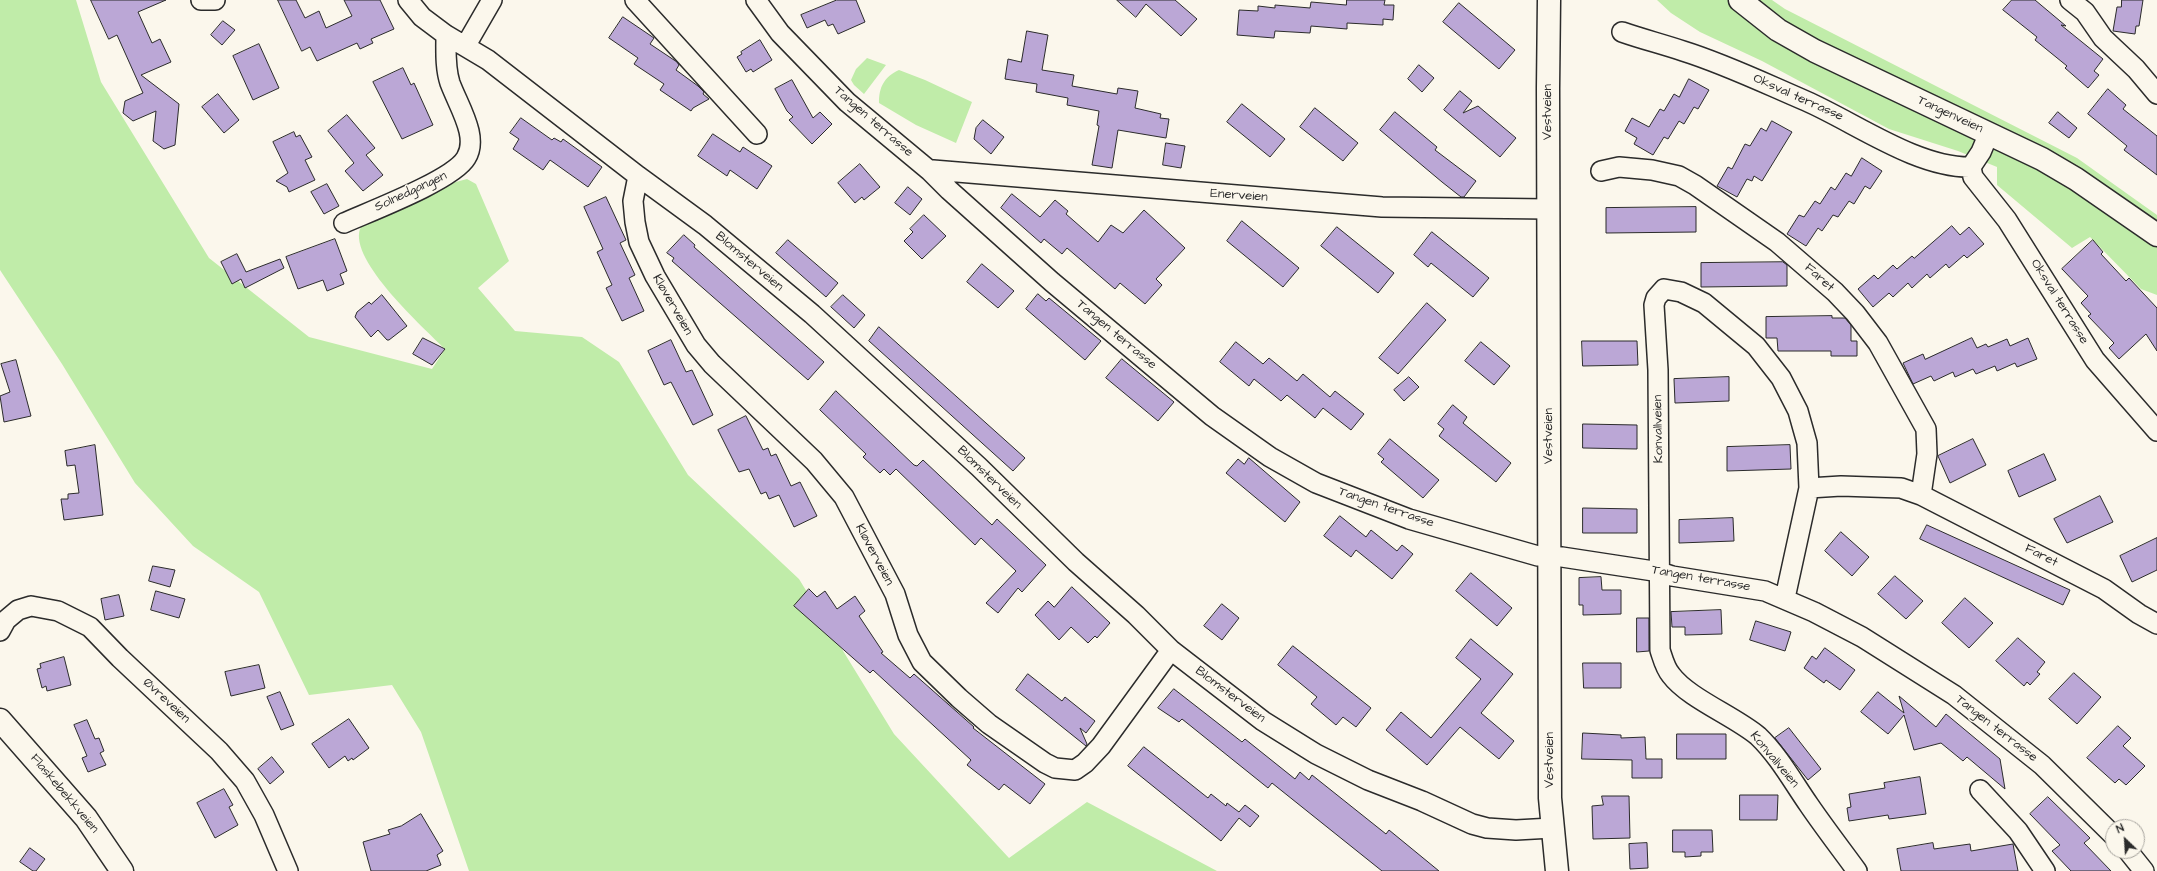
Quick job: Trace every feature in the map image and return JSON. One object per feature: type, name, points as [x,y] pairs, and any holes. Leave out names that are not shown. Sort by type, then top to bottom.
[{"type":"main road","name":"Vestveien","points":[[1549,0],[1548,209],[1550,798],[1557,871]]},
{"type":"main road","name":"Tangenveien","points":[[1740,0],[1778,30],[1814,51],[1989,133],[2076,179],[2157,235]]},
{"type":"main road","name":"Flaskebekkveien","points":[[0,720],[86,818],[122,871]]},
{"type":"street","points":[[201,0],[215,0]]},
{"type":"street","points":[[408,0],[422,16],[446,35],[466,45],[492,0]]},
{"type":"street","points":[[635,0],[757,134]]},
{"type":"street","name":"Tangen terrasse","points":[[756,0],[780,33],[847,102],[930,171],[948,190],[1052,282],[1212,416],[1270,457],[1316,483],[1409,519],[1524,552],[1660,572],[1672,576],[1765,591],[1785,598],[1862,637],[1954,695],[2042,765],[2105,827]]},
{"type":"street","points":[[2070,0],[2085,12],[2103,38],[2136,69],[2157,94]]},
{"type":"street","name":"Oksval terrasse","points":[[1622,32],[1684,51],[1752,78],[1816,105],[1929,161],[1954,168],[1971,167],[1973,177],[2007,220],[2095,360],[2157,431]]},
{"type":"street","name":"Solnedgangen","points":[[344,223],[442,179],[460,167],[467,157],[470,141],[469,132],[450,82],[446,62],[446,35]]},
{"type":"street","name":"Blomsterveien","points":[[466,45],[543,100],[638,176],[705,225],[812,314],[980,467],[1076,562],[1136,615],[1171,650],[1263,721],[1316,754],[1368,780],[1472,824],[1487,828],[1516,830],[1552,828]]},
{"type":"street","points":[[1971,167],[1981,152],[1989,133]]},
{"type":"street","name":"Faret","points":[[1601,171],[1618,167],[1652,170],[1679,176],[1702,189],[1771,237],[1835,292],[1855,313],[1878,343],[1924,425],[1927,437],[1927,454],[1921,495]]},
{"type":"street","name":"Enerveien","points":[[930,171],[1382,207],[1548,209]]},
{"type":"street","name":"Kløverveien","points":[[638,176],[633,201],[634,222],[639,242],[675,313],[696,345],[712,364],[814,461],[844,497],[895,594],[908,635],[922,662],[959,698],[989,724],[1045,763],[1055,768],[1075,770],[1085,763],[1101,746],[1171,650]]},
{"type":"street","name":"Konvallveien","points":[[1785,598],[1809,488],[1808,460],[1803,424],[1791,395],[1772,366],[1756,346],[1704,303],[1681,292],[1664,289],[1656,298],[1654,305],[1658,370],[1660,650],[1663,661],[1671,676],[1682,686],[1711,706],[1738,721],[1759,738],[1786,771],[1857,871]]},
{"type":"street","name":"Faret","points":[[1809,488],[1841,486],[1901,488],[1921,495],[2104,589],[2139,614],[2157,624]]},
{"type":"street","name":"Øvreveien","points":[[0,631],[6,620],[18,610],[31,606],[58,610],[90,627],[120,658],[219,751],[245,781],[264,815],[288,871]]},
{"type":"street","points":[[1980,790],[2018,831],[2045,871]]},
{"type":"street","points":[[2134,859],[2144,871]]},
{"type":"green space","points":[[0,0],[76,0],[101,82],[209,258],[309,337],[432,369],[445,349],[390,293],[377,275],[366,258],[360,242],[360,229],[366,222],[452,183],[467,179],[476,184],[509,261],[478,288],[515,331],[582,337],[619,362],[688,475],[799,579],[894,734],[1009,858],[1087,802],[1217,871],[469,871],[421,732],[392,685],[309,695],[259,592],[193,546],[135,483],[62,364],[0,270]]},
{"type":"green space","points":[[1657,0],[1772,0],[1785,9],[2077,158],[2157,215],[2157,295],[2141,289],[2090,237],[2072,248],[1997,185],[1997,167],[1958,151],[1889,129],[1762,61],[1700,32],[1671,13]]},
{"type":"green space","points":[[867,58],[886,65],[864,94],[854,85],[851,80],[856,69]]},
{"type":"green space","points":[[899,70],[925,80],[972,102],[956,143],[916,125],[879,103],[883,83],[886,79]]},
{"type":"building","points":[[91,0],[166,0],[138,12],[152,43],[160,39],[171,62],[141,75],[179,104],[175,145],[164,149],[153,141],[156,111],[133,121],[123,113],[125,101],[143,93],[117,35],[109,39]]},
{"type":"building","points":[[278,0],[296,0],[305,18],[319,11],[326,28],[352,16],[344,0],[380,0],[394,29],[371,39],[373,43],[360,49],[357,43],[317,61],[310,47],[302,51]]},
{"type":"building","points":[[837,0],[856,0],[865,22],[838,34],[833,24],[828,26],[825,20],[807,28],[801,15]]},
{"type":"building","points":[[1117,0],[1175,0],[1197,19],[1181,36],[1146,4],[1136,17]]},
{"type":"building","points":[[1347,0],[1385,0],[1384,5],[1394,5],[1393,20],[1383,19],[1383,25],[1347,23],[1347,29],[1311,26],[1310,33],[1275,31],[1274,38],[1237,35],[1239,10],[1258,11],[1258,6],[1275,8],[1275,5],[1310,8],[1311,2],[1346,5]]},
{"type":"building","points":[[2012,0],[2035,0],[2066,26],[2061,25],[2103,59],[2094,71],[2099,75],[2088,88],[2065,68],[2067,66],[2035,40],[2037,37],[2003,10]]},
{"type":"building","points":[[2122,0],[2143,0],[2139,26],[2136,26],[2135,34],[2113,31],[2117,7],[2121,7]]},
{"type":"building","points":[[1459,3],[1515,50],[1499,69],[1443,22]]},
{"type":"building","points":[[623,17],[654,38],[650,44],[677,62],[679,65],[676,70],[698,86],[704,92],[703,94],[709,99],[693,108],[691,111],[660,90],[664,84],[634,64],[638,58],[609,38]]},
{"type":"building","points":[[223,21],[235,30],[222,45],[211,35]]},
{"type":"building","points":[[1027,31],[1048,35],[1042,70],[1074,75],[1072,86],[1117,94],[1118,88],[1138,91],[1135,108],[1161,114],[1160,118],[1169,119],[1166,138],[1118,130],[1112,168],[1092,165],[1099,126],[1097,125],[1099,111],[1067,105],[1068,98],[1036,92],[1037,84],[1005,79],[1008,59],[1021,62]]},
{"type":"building","points":[[760,40],[772,60],[753,72],[751,69],[746,72],[737,57],[742,54],[741,52]]},
{"type":"building","points":[[259,44],[279,88],[253,100],[233,56]]},
{"type":"building","points":[[1419,65],[1434,78],[1422,92],[1408,79]]},
{"type":"building","points":[[403,68],[411,85],[414,83],[433,125],[402,139],[373,82]]},
{"type":"building","points":[[1689,79],[1709,90],[1698,109],[1694,107],[1684,124],[1679,121],[1668,139],[1664,137],[1653,155],[1634,144],[1637,138],[1625,131],[1632,118],[1649,127],[1660,109],[1664,111],[1674,94],[1679,97]]},
{"type":"building","points":[[792,80],[813,118],[820,112],[832,124],[812,144],[789,120],[793,117],[787,111],[775,89]]},
{"type":"building","points":[[2108,89],[2126,105],[2123,109],[2157,136],[2157,175],[2124,150],[2127,146],[2088,114]]},
{"type":"building","points":[[1460,91],[1472,101],[1463,113],[1478,106],[1516,138],[1500,157],[1444,110]]},
{"type":"building","points":[[218,94],[239,120],[224,133],[202,107]]},
{"type":"building","points":[[1242,104],[1285,139],[1270,157],[1227,122]]},
{"type":"building","points":[[1315,108],[1358,143],[1343,161],[1300,127]]},
{"type":"building","points":[[1395,112],[1437,147],[1435,150],[1476,181],[1464,197],[1461,197],[1442,182],[1380,130]]},
{"type":"building","points":[[2058,112],[2077,128],[2069,138],[2049,123]]},
{"type":"building","points":[[347,115],[375,148],[366,155],[383,175],[363,191],[345,171],[354,163],[328,131]]},
{"type":"building","points":[[521,118],[552,140],[554,138],[561,142],[563,139],[602,167],[588,187],[550,160],[543,170],[513,149],[519,139],[510,133]]},
{"type":"building","points":[[983,120],[1004,137],[991,154],[974,139],[976,128]]},
{"type":"building","points":[[1772,121],[1792,132],[1762,181],[1754,176],[1752,181],[1747,179],[1737,197],[1717,186],[1728,167],[1732,169],[1745,144],[1750,146],[1761,128],[1766,131]]},
{"type":"building","points":[[294,132],[296,137],[300,135],[312,157],[305,160],[315,180],[289,192],[287,187],[276,181],[288,173],[273,142]]},
{"type":"building","points":[[713,134],[740,152],[743,147],[772,166],[757,189],[730,170],[727,176],[698,156]]},
{"type":"building","points":[[1166,143],[1185,146],[1181,168],[1163,165]]},
{"type":"building","points":[[1862,158],[1882,171],[1870,189],[1865,186],[1854,204],[1849,201],[1838,217],[1833,215],[1822,231],[1818,228],[1806,246],[1787,234],[1799,215],[1804,217],[1815,201],[1820,204],[1831,187],[1835,190],[1846,173],[1851,176]]},
{"type":"building","points":[[860,164],[880,187],[864,200],[862,197],[855,203],[838,183]]},
{"type":"building","points":[[327,184],[339,206],[324,214],[311,192]]},
{"type":"building","points":[[908,187],[922,199],[910,215],[895,203]]},
{"type":"building","points":[[1012,194],[1040,217],[1055,200],[1068,211],[1066,214],[1098,242],[1111,225],[1123,233],[1144,210],[1185,248],[1156,279],[1162,285],[1145,304],[1120,283],[1115,289],[1067,248],[1062,254],[1044,239],[1041,243],[1001,208]]},
{"type":"building","points":[[606,197],[626,240],[620,243],[635,275],[629,278],[644,311],[622,321],[606,288],[612,285],[597,252],[603,249],[584,207]]},
{"type":"building","points":[[1696,207],[1696,232],[1606,233],[1606,208]]},
{"type":"building","points":[[924,215],[946,236],[922,259],[904,241],[913,232],[910,229]]},
{"type":"building","points":[[1242,221],[1299,268],[1283,287],[1227,241]]},
{"type":"building","points":[[1952,226],[1960,235],[1969,227],[1984,244],[1967,258],[1964,255],[1949,268],[1946,264],[1930,278],[1927,274],[1912,288],[1908,283],[1893,297],[1889,293],[1873,307],[1858,289],[1874,275],[1878,279],[1893,265],[1897,269],[1912,256],[1914,258]]},
{"type":"building","points":[[1337,227],[1394,273],[1378,293],[1321,246]]},
{"type":"building","points":[[1432,232],[1489,278],[1473,297],[1431,263],[1428,267],[1414,255]]},
{"type":"building","points":[[684,235],[695,245],[694,247],[824,362],[808,380],[672,261],[674,258],[667,253]]},
{"type":"building","points":[[335,239],[347,271],[340,274],[344,284],[327,291],[323,280],[298,289],[286,257]]},
{"type":"building","points":[[788,240],[838,283],[826,297],[776,253]]},
{"type":"building","points":[[2093,240],[2103,252],[2101,254],[2126,281],[2129,278],[2157,308],[2157,351],[2146,334],[2119,359],[2109,348],[2114,343],[2088,316],[2091,314],[2081,303],[2088,296],[2062,269]]},
{"type":"building","points":[[237,254],[246,272],[280,259],[284,268],[245,288],[241,279],[232,284],[221,262]]},
{"type":"building","points":[[1783,262],[1787,265],[1787,286],[1701,287],[1701,263]]},
{"type":"building","points":[[982,264],[1014,291],[998,308],[967,282]]},
{"type":"building","points":[[1038,294],[1046,301],[1049,298],[1101,341],[1085,360],[1026,309]]},
{"type":"building","points":[[382,295],[407,326],[389,340],[387,340],[378,330],[371,337],[355,317],[357,312],[369,302],[371,304]]},
{"type":"building","points":[[843,295],[865,315],[854,328],[831,307]]},
{"type":"building","points":[[1427,303],[1446,320],[1398,374],[1379,358]]},
{"type":"building","points":[[1832,316],[1832,318],[1845,318],[1851,325],[1851,341],[1857,341],[1857,356],[1831,356],[1831,351],[1778,351],[1777,338],[1766,338],[1766,317]]},
{"type":"building","points":[[879,327],[1025,458],[1013,471],[869,341]]},
{"type":"building","points":[[423,338],[445,349],[432,365],[413,354]]},
{"type":"building","points":[[1972,338],[1977,348],[1986,344],[1988,347],[2007,339],[2010,346],[2028,338],[2037,359],[2017,367],[2015,363],[1997,371],[1995,366],[1976,374],[1973,369],[1955,377],[1953,372],[1934,381],[1931,376],[1913,384],[1903,363],[1923,354],[1925,359]]},
{"type":"building","points":[[671,340],[686,372],[692,370],[713,415],[693,425],[671,382],[664,385],[648,351]]},
{"type":"building","points":[[1582,341],[1637,341],[1638,365],[1583,366]]},
{"type":"building","points":[[1236,342],[1263,364],[1269,358],[1297,381],[1303,374],[1330,397],[1335,391],[1364,414],[1351,430],[1323,408],[1315,418],[1287,395],[1281,401],[1254,379],[1249,386],[1220,362]]},
{"type":"building","points":[[1481,342],[1510,366],[1494,385],[1465,361]]},
{"type":"building","points":[[1122,359],[1174,402],[1158,421],[1106,378]]},
{"type":"building","points":[[16,360],[31,416],[4,422],[0,396],[10,392],[1,364]]},
{"type":"building","points":[[1409,377],[1419,387],[1404,401],[1394,390]]},
{"type":"building","points":[[1729,377],[1729,401],[1675,403],[1674,379]]},
{"type":"building","points":[[836,391],[914,465],[917,466],[923,460],[992,525],[997,519],[1046,565],[1022,592],[1018,588],[998,613],[986,603],[1016,571],[981,538],[975,545],[896,469],[890,475],[884,469],[880,473],[863,457],[866,454],[820,410]]},
{"type":"building","points":[[1453,405],[1467,417],[1463,423],[1511,463],[1496,482],[1439,436],[1444,429],[1438,424]]},
{"type":"building","points":[[746,416],[763,450],[768,448],[771,456],[776,454],[791,486],[800,482],[817,516],[794,527],[779,495],[769,499],[766,492],[761,494],[749,469],[739,472],[718,430]]},
{"type":"building","points":[[1583,424],[1637,425],[1637,449],[1583,448]]},
{"type":"building","points":[[1390,439],[1439,480],[1423,498],[1381,462],[1384,459],[1378,454]]},
{"type":"building","points":[[1973,439],[1986,465],[1950,483],[1938,456]]},
{"type":"building","points":[[95,445],[103,515],[64,520],[61,499],[68,499],[68,494],[79,493],[75,465],[67,466],[65,451]]},
{"type":"building","points":[[1790,445],[1791,469],[1727,471],[1727,447]]},
{"type":"building","points":[[2044,454],[2056,480],[2019,497],[2008,471]]},
{"type":"building","points":[[1249,458],[1300,502],[1285,522],[1226,473],[1238,459],[1244,464]]},
{"type":"building","points":[[2100,496],[2113,522],[2067,543],[2054,519]]},
{"type":"building","points":[[1583,508],[1637,509],[1637,533],[1583,533]]},
{"type":"building","points":[[1340,516],[1366,537],[1371,530],[1397,551],[1402,545],[1413,554],[1392,579],[1356,550],[1351,557],[1324,536]]},
{"type":"building","points":[[1733,518],[1734,541],[1679,543],[1679,520]]},
{"type":"building","points":[[1927,525],[2070,590],[2063,605],[1920,539]]},
{"type":"building","points":[[1841,532],[1869,557],[1852,576],[1825,551]]},
{"type":"building","points":[[2157,538],[2157,570],[2132,582],[2120,556]]},
{"type":"building","points":[[153,566],[175,570],[170,587],[149,581]]},
{"type":"building","points":[[1471,573],[1512,608],[1497,626],[1456,591]]},
{"type":"building","points":[[1895,576],[1923,601],[1906,619],[1878,594]]},
{"type":"building","points":[[1601,577],[1602,590],[1621,590],[1621,614],[1583,615],[1583,605],[1579,605],[1579,578]]},
{"type":"building","points":[[1072,587],[1110,623],[1097,638],[1095,636],[1088,643],[1071,627],[1059,640],[1035,615],[1048,601],[1054,607]]},
{"type":"building","points":[[809,589],[817,597],[825,591],[837,609],[855,596],[865,611],[859,616],[883,652],[881,653],[910,678],[914,674],[974,727],[973,728],[1045,784],[1030,804],[1004,784],[999,790],[967,765],[971,760],[873,670],[870,673],[794,606]]},
{"type":"building","points":[[156,591],[185,599],[179,618],[151,610]]},
{"type":"building","points":[[119,595],[124,616],[105,620],[101,599]]},
{"type":"building","points":[[1965,598],[1993,623],[1969,648],[1942,623]]},
{"type":"building","points":[[1222,604],[1239,618],[1222,640],[1204,626]]},
{"type":"building","points":[[1721,610],[1722,634],[1685,635],[1685,627],[1672,627],[1671,612]]},
{"type":"building","points":[[1637,618],[1649,618],[1649,651],[1637,652]]},
{"type":"building","points":[[1756,621],[1791,632],[1785,651],[1750,640]]},
{"type":"building","points":[[2018,638],[2045,662],[2037,672],[2040,674],[2030,685],[2027,682],[2024,686],[1996,661]]},
{"type":"building","points":[[1471,639],[1513,674],[1481,713],[1514,741],[1499,759],[1460,727],[1427,765],[1386,730],[1401,712],[1431,738],[1481,679],[1456,658]]},
{"type":"building","points":[[1293,646],[1371,708],[1356,727],[1343,717],[1336,725],[1311,704],[1317,697],[1278,665]]},
{"type":"building","points":[[1825,648],[1855,670],[1840,690],[1826,680],[1824,683],[1804,668],[1812,656],[1816,659]]},
{"type":"building","points":[[64,657],[71,685],[47,691],[46,686],[42,688],[37,669],[41,668],[40,664]]},
{"type":"building","points":[[1583,663],[1621,663],[1621,688],[1584,688]]},
{"type":"building","points":[[259,665],[265,688],[231,696],[225,672]]},
{"type":"building","points":[[2074,673],[2101,697],[2077,724],[2049,699]]},
{"type":"building","points":[[1028,674],[1062,701],[1065,697],[1095,721],[1086,733],[1080,728],[1087,744],[1086,746],[1016,690]]},
{"type":"building","points":[[1174,689],[1242,742],[1245,739],[1295,779],[1300,772],[1309,780],[1312,775],[1386,834],[1389,830],[1439,871],[1382,871],[1272,783],[1268,788],[1182,719],[1179,722],[1158,708]]},
{"type":"building","points":[[280,692],[294,725],[281,730],[267,697]]},
{"type":"building","points":[[1878,692],[1904,713],[1899,696],[1936,727],[1946,714],[2000,759],[2005,789],[1967,757],[1963,761],[1941,743],[1914,750],[1904,715],[1888,734],[1861,712]]},
{"type":"building","points":[[349,719],[369,748],[353,760],[352,758],[348,761],[345,756],[329,768],[312,744]]},
{"type":"building","points":[[87,720],[95,739],[99,738],[104,751],[100,753],[106,765],[88,772],[82,758],[87,756],[74,725]]},
{"type":"building","points":[[2118,726],[2131,738],[2123,746],[2145,766],[2126,785],[2119,779],[2115,783],[2087,758]]},
{"type":"building","points":[[1789,728],[1821,769],[1808,780],[1775,738]]},
{"type":"building","points":[[1583,733],[1621,735],[1621,738],[1645,737],[1646,759],[1662,759],[1662,778],[1632,778],[1632,760],[1582,759]]},
{"type":"building","points":[[1677,734],[1726,734],[1726,759],[1677,759]]},
{"type":"building","points":[[1144,747],[1208,798],[1211,794],[1226,806],[1227,803],[1239,812],[1245,805],[1259,816],[1250,827],[1239,818],[1221,841],[1128,766]]},
{"type":"building","points":[[272,757],[284,772],[270,784],[258,769]]},
{"type":"building","points":[[1920,777],[1926,814],[1889,819],[1888,815],[1849,821],[1847,808],[1851,807],[1849,794],[1885,788],[1884,783]]},
{"type":"building","points":[[224,789],[233,805],[229,807],[238,825],[215,838],[197,803]]},
{"type":"building","points":[[1740,795],[1778,795],[1777,820],[1740,820]]},
{"type":"building","points":[[1602,796],[1629,796],[1630,838],[1593,839],[1592,806],[1603,805]]},
{"type":"building","points":[[2048,797],[2090,838],[2084,843],[2111,871],[2071,871],[2052,851],[2060,845],[2030,814]]},
{"type":"building","points":[[421,814],[443,851],[437,855],[441,865],[426,871],[371,871],[363,842],[390,834],[388,830],[401,826]]},
{"type":"building","points":[[1673,830],[1712,830],[1713,852],[1701,852],[1701,856],[1685,857],[1685,852],[1673,852]]},
{"type":"building","points":[[1647,843],[1648,868],[1630,869],[1629,844]]},
{"type":"building","points":[[1933,843],[1934,849],[1970,844],[1971,851],[2013,844],[2018,871],[1901,871],[1897,849]]},
{"type":"building","points":[[30,848],[45,859],[36,871],[33,871],[20,862]]}]
